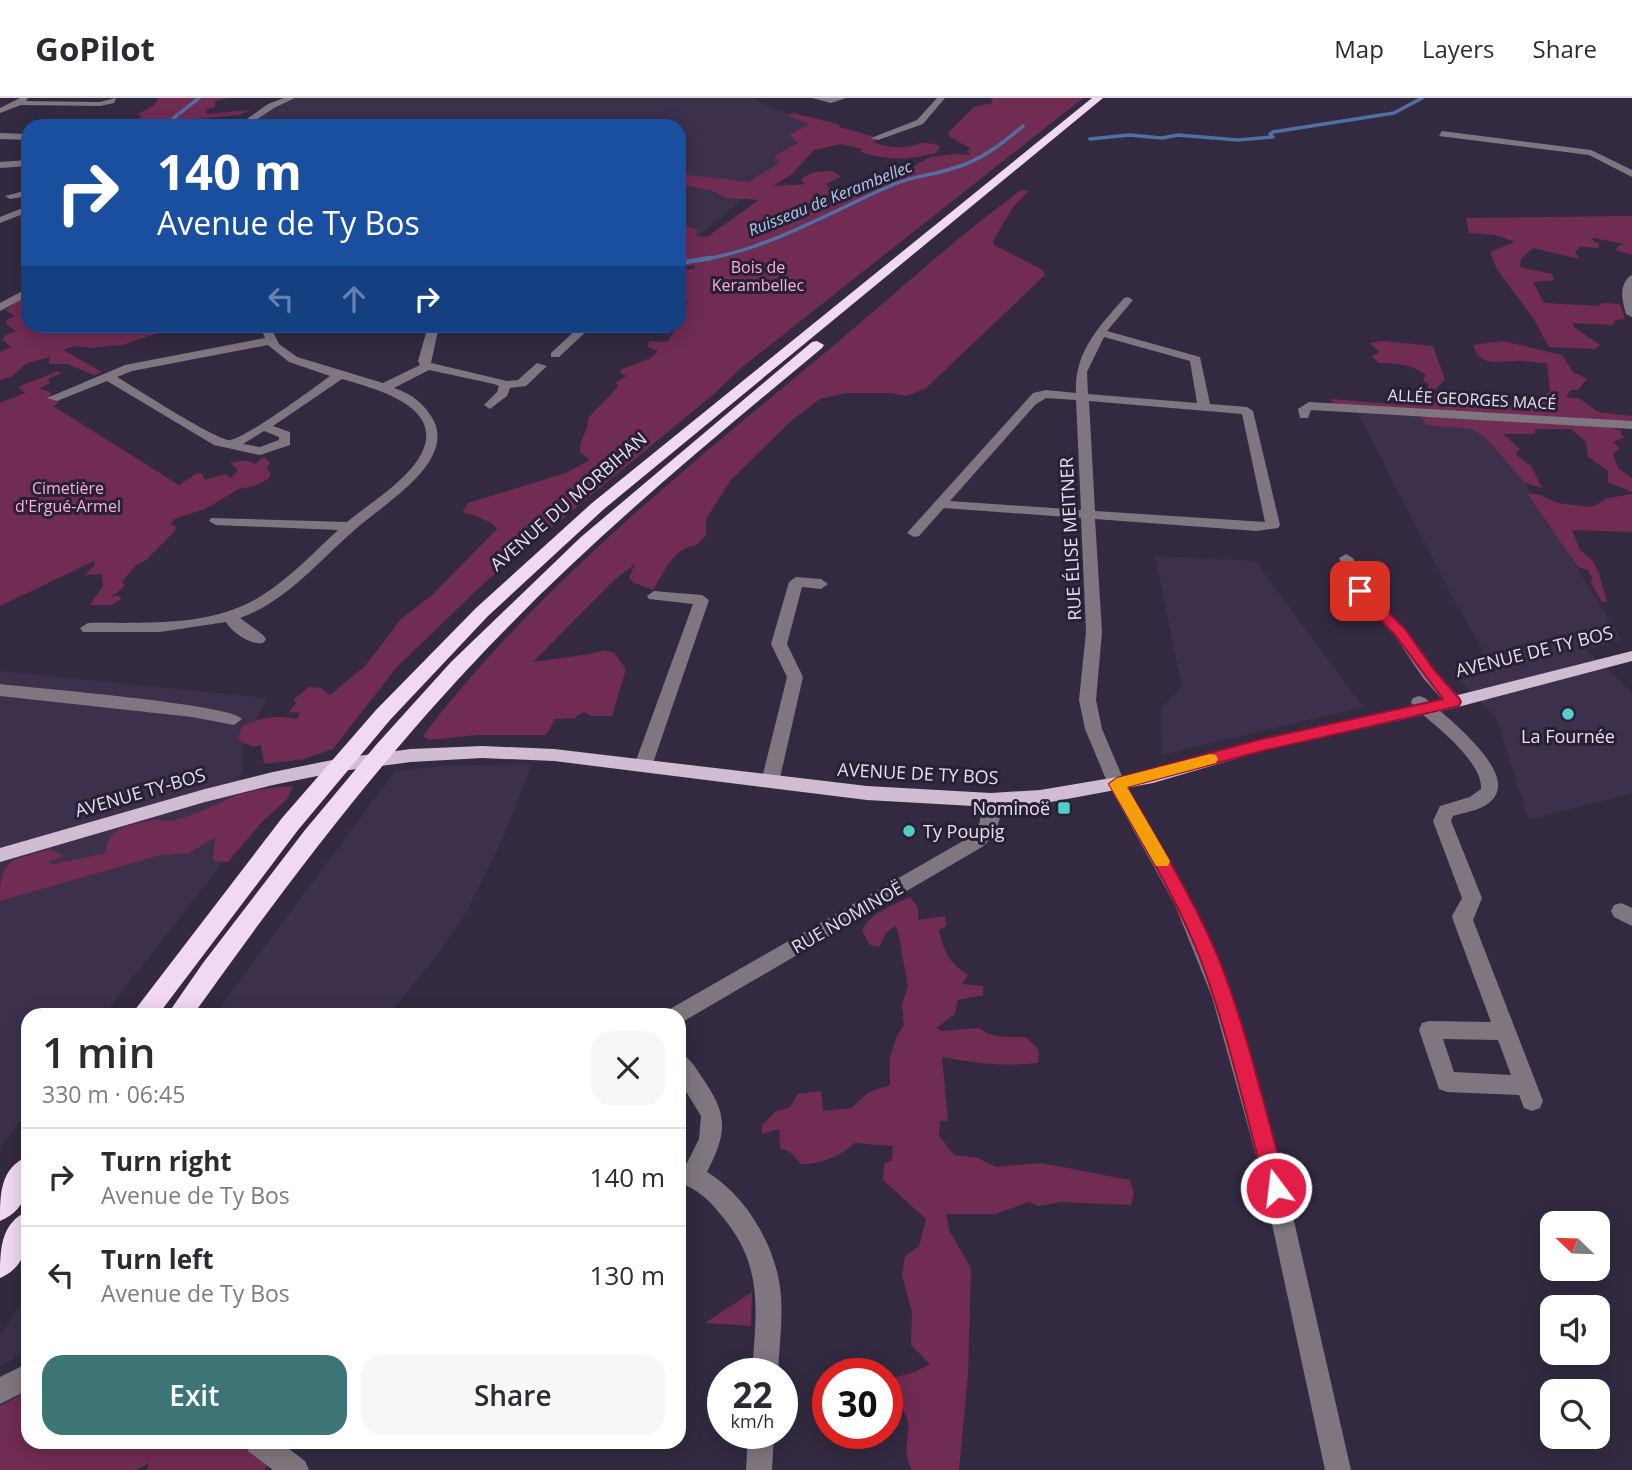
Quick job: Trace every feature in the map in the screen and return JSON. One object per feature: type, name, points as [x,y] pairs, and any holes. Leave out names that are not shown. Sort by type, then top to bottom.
[{"type":"highway","name":"AVENUE DU MORBIHAN","points":[[148,1008],[255,867],[339,766],[383,715],[491,603],[598,506],[1098,98]]},
{"type":"highway","points":[[184,1008],[266,897],[374,761],[457,668],[524,601],[634,499],[1112,98]]},
{"type":"highway","points":[[0,1206],[21,1178]]},
{"type":"highway","points":[[0,1264],[21,1235]]},
{"type":"main road","name":"AVENUE DE TY BOS","points":[[293,772],[424,754],[515,752],[867,793],[991,800],[1054,795],[1117,784],[1450,698],[1632,647]]},
{"type":"main road","name":"AVENUE DE TY BOS","points":[[1450,698],[1632,656]]},
{"type":"main road","name":"AVENUE TY-BOS","points":[[0,855],[293,772]]},
{"type":"street","points":[[0,111],[22,101],[100,104],[112,98]]},
{"type":"street","points":[[252,119],[271,106],[291,98]]},
{"type":"street","points":[[816,98],[831,101],[842,98]]},
{"type":"street","points":[[875,138],[920,122],[941,98]]},
{"type":"street","points":[[1442,134],[1591,153],[1632,174]]},
{"type":"street","points":[[0,136],[21,137]]},
{"type":"street","points":[[0,165],[21,164]]},
{"type":"street","points":[[3,197],[21,194]]},
{"type":"street","points":[[0,220],[21,212]]},
{"type":"street","points":[[1632,278],[1627,298],[1632,314]]},
{"type":"street","points":[[0,308],[21,295]]},
{"type":"street","name":"RUE ÉLISE MEITNER","points":[[1128,300],[1100,333],[1081,372],[1080,397],[1095,640],[1087,680],[1088,707],[1104,760],[1189,915],[1222,997],[1288,1233],[1338,1470]]},
{"type":"street","points":[[88,628],[172,626],[231,616],[271,597],[410,476],[421,463],[430,446],[430,426],[421,410],[403,396],[290,357],[269,341],[267,333]]},
{"type":"street","points":[[427,366],[424,361],[431,333]]},
{"type":"street","points":[[555,355],[579,333]]},
{"type":"street","points":[[1100,333],[1196,359],[1204,406]]},
{"type":"street","points":[[53,398],[139,366],[269,341]]},
{"type":"street","points":[[382,389],[427,366],[498,381],[505,386],[522,383],[541,366]]},
{"type":"street","points":[[234,444],[264,427],[340,375]]},
{"type":"street","points":[[107,376],[185,425],[189,424],[225,444],[234,444],[247,451],[257,452],[270,450],[285,442],[285,435],[264,427]]},
{"type":"street","points":[[490,405],[503,393],[505,386]]},
{"type":"street","points":[[914,533],[1037,396],[1046,394],[1242,409],[1250,417],[1273,526],[941,504]]},
{"type":"street","name":"ALLÉE GEORGES MACÉ","points":[[1307,411],[1632,425]]},
{"type":"street","points":[[216,521],[351,526]]},
{"type":"street","name":"AVENUE DE TY BOS","points":[[1346,558],[1360,591],[1400,632],[1450,698]]},
{"type":"street","points":[[770,782],[795,677],[779,644],[796,582],[821,584]]},
{"type":"street","points":[[643,766],[702,600],[654,596]]},
{"type":"street","points":[[231,616],[235,625],[258,639]]},
{"type":"street","points":[[0,690],[192,711],[234,719]]},
{"type":"street","points":[[1423,705],[1472,753],[1490,776],[1491,789],[1488,794],[1473,803],[1446,811],[1441,817],[1472,898],[1462,916],[1463,920],[1528,1093],[1447,1082],[1429,1030],[1504,1031]]},
{"type":"street","name":"RUE NOMINOË","points":[[686,1010],[976,842],[985,834],[991,821],[991,800]]},
{"type":"street","points":[[686,1073],[709,1106],[715,1132],[709,1147],[686,1173],[724,1200],[758,1252],[768,1295],[766,1358]]},
{"type":"street","points":[[0,1391],[21,1380]]},
{"type":"street","points":[[267,1449],[296,1470]]},
{"type":"street","points":[[758,1470],[760,1449]]},
{"type":"shaded area","points":[[298,98],[753,98],[769,107],[819,123],[744,198],[697,237],[686,239],[686,119],[258,119],[273,108]]},
{"type":"shaded area","points":[[1358,413],[1486,420],[1622,640],[1585,649],[1632,692],[1632,793],[1529,820],[1496,718],[1459,680],[1495,671],[1456,604]]},
{"type":"shaded area","points":[[1155,556],[1255,561],[1363,707],[1161,755],[1162,707],[1182,687]]},
{"type":"shaded area","points":[[0,671],[267,698],[242,749],[243,764],[224,861],[109,1008],[21,1008],[21,1120],[0,1147]]},
{"type":"shaded area","points":[[532,764],[505,833],[467,911],[444,946],[395,1008],[219,1008],[395,771],[441,766]]},
{"type":"shaded area","points":[[21,1304],[21,1355],[0,1366],[0,1336]]},
{"type":"green space","points":[[159,98],[230,98],[215,101],[215,107],[207,109],[206,114],[250,110],[240,115],[197,119],[139,119],[141,116],[137,115],[154,105]]},
{"type":"green space","name":"Bois de Kerambellec","points":[[991,98],[1083,98],[741,368],[714,394],[483,584],[396,668],[333,749],[304,759],[264,764],[261,745],[254,747],[238,740],[242,726],[250,723],[275,717],[297,719],[300,713],[289,712],[296,703],[294,699],[309,687],[321,688],[330,695],[366,665],[401,619],[431,596],[497,529],[486,521],[463,512],[468,503],[566,473],[590,460],[580,452],[588,418],[618,387],[616,382],[627,376],[620,373],[622,369],[651,358],[658,351],[648,347],[649,341],[667,342],[673,333],[686,333],[686,270],[695,269],[694,265],[686,267],[686,226],[697,229],[696,236],[707,237],[759,200],[726,198],[713,191],[686,185],[686,175],[750,182],[777,164],[780,160],[775,159],[776,155],[798,143],[789,135],[809,124],[788,116],[793,113],[838,124],[840,127],[872,136],[876,140],[873,142],[887,146],[901,147],[923,143],[940,146],[936,153],[898,158],[870,155],[861,152],[862,149],[841,144],[814,150],[792,174],[773,186],[805,184],[801,180],[804,177],[820,171],[833,171],[841,177],[826,184],[833,193],[810,205],[790,221],[802,217],[814,206],[843,198],[875,177],[909,169],[930,157],[971,155],[967,152],[970,148],[950,137],[948,133],[974,107],[993,103]]},
{"type":"green space","points":[[1021,190],[1029,191],[1013,207],[993,241],[994,245],[1043,270],[1045,275],[926,388],[907,396],[890,393],[846,393],[820,399],[792,420],[731,480],[706,519],[706,535],[697,545],[688,547],[675,556],[653,590],[634,583],[629,578],[635,564],[614,580],[533,662],[605,650],[614,653],[626,669],[612,716],[591,716],[584,712],[574,718],[555,719],[546,735],[476,735],[430,740],[423,736],[512,631],[611,535],[945,250]]},
{"type":"green space","points":[[1632,216],[1632,255],[1616,250],[1624,244],[1594,238],[1591,239],[1599,244],[1599,248],[1580,247],[1575,251],[1579,259],[1533,248],[1521,259],[1520,267],[1552,274],[1554,280],[1533,282],[1544,303],[1599,306],[1603,303],[1620,304],[1625,319],[1615,320],[1613,325],[1573,323],[1574,327],[1600,345],[1595,349],[1549,347],[1533,318],[1497,269],[1490,252],[1515,242],[1495,235],[1469,233],[1466,218]]},
{"type":"green space","points":[[21,299],[21,333],[158,333],[122,345],[90,348],[75,346],[63,350],[102,372],[94,375],[67,364],[49,364],[50,357],[27,363],[11,377],[0,380],[0,352],[11,347],[3,340],[4,336],[16,331],[6,324],[7,320],[15,316],[5,310]]},
{"type":"green space","points":[[1382,341],[1433,346],[1445,380],[1431,393],[1453,396],[1462,405],[1502,403],[1537,407],[1532,400],[1550,392],[1547,363],[1487,361],[1476,353],[1473,345],[1503,341],[1562,355],[1573,372],[1587,379],[1578,390],[1571,390],[1566,397],[1580,399],[1598,412],[1632,416],[1632,422],[1608,427],[1622,431],[1621,435],[1625,437],[1613,442],[1619,448],[1613,454],[1618,468],[1632,478],[1632,492],[1608,482],[1608,471],[1588,457],[1586,442],[1571,429],[1535,429],[1535,434],[1503,434],[1520,449],[1515,454],[1531,466],[1542,488],[1525,483],[1486,438],[1472,429],[1426,425],[1420,414],[1334,405],[1331,399],[1404,405],[1400,401],[1401,397],[1417,397],[1419,393],[1426,391],[1429,386],[1423,379],[1426,375],[1420,371],[1404,365],[1379,363],[1372,357],[1379,352],[1370,343]]},
{"type":"green space","name":"Cimetière d'Ergué-Armel","points":[[58,371],[61,373],[48,379],[50,383],[39,389],[51,392],[50,396],[59,403],[53,406],[179,485],[197,473],[202,474],[205,480],[225,474],[231,478],[238,470],[230,463],[245,460],[256,464],[262,457],[270,462],[267,469],[271,474],[268,479],[239,489],[205,509],[174,519],[171,524],[176,527],[175,531],[146,560],[136,565],[122,582],[125,586],[110,598],[118,595],[121,599],[112,605],[90,605],[103,586],[102,574],[85,575],[95,565],[94,561],[0,606],[0,403],[25,393],[18,387]]},
{"type":"green space","points":[[1527,493],[1558,503],[1592,507],[1608,498],[1632,494],[1632,532],[1572,530],[1580,550],[1592,560],[1599,573],[1607,602],[1602,602],[1590,581],[1593,580],[1588,570],[1578,567]]},
{"type":"green space","points":[[293,786],[287,799],[262,822],[228,862],[213,861],[215,837],[189,853],[161,855],[0,901],[2,876],[6,868],[18,859],[51,849],[64,856],[48,862],[53,864],[106,853],[111,836],[131,825],[157,819],[176,820],[244,793]]},
{"type":"green space","points":[[910,897],[918,907],[918,920],[945,916],[946,926],[939,930],[941,938],[952,961],[968,975],[962,984],[983,986],[983,995],[958,1000],[955,1014],[936,1028],[942,1031],[979,1028],[988,1034],[1026,1037],[1039,1050],[1038,1063],[1013,1065],[942,1057],[948,1121],[940,1121],[939,1136],[954,1155],[978,1158],[997,1167],[1041,1163],[1130,1180],[1134,1193],[1131,1205],[1060,1202],[1039,1206],[1029,1202],[995,1214],[946,1214],[950,1232],[971,1268],[968,1375],[959,1470],[912,1470],[907,1455],[908,1425],[903,1411],[903,1375],[930,1364],[911,1345],[912,1312],[902,1275],[905,1256],[919,1246],[926,1219],[883,1180],[884,1164],[892,1160],[893,1146],[854,1143],[829,1159],[801,1164],[791,1153],[780,1148],[779,1129],[762,1134],[762,1125],[775,1112],[790,1107],[798,1094],[821,1091],[823,1111],[851,1108],[869,1092],[890,1085],[890,1058],[896,1038],[904,1025],[902,1004],[908,987],[898,931],[895,926],[886,933],[879,947],[870,945],[862,931],[870,920],[890,906]]},
{"type":"green space","points":[[752,1292],[751,1326],[705,1323]]},
{"type":"green space","points":[[21,1395],[21,1449],[280,1449],[264,1470],[147,1470],[149,1463],[135,1470],[0,1470],[0,1406]]},
{"type":"waterway","name":"Ruisseau de Kerambellec","points":[[180,113],[199,98]]},
{"type":"waterway","name":"Ruisseau de Kerambellec","points":[[1090,139],[1129,135],[1162,138],[1178,135],[1238,140],[1273,137],[1270,134],[1273,132],[1394,113],[1422,98]]},
{"type":"waterway","name":"Ruisseau de Kerambellec","points":[[173,119],[177,115]]},
{"type":"waterway","name":"Ruisseau de Kerambellec","points":[[711,258],[775,239],[900,182],[964,165],[991,151],[1023,126]]},
{"type":"waterway","name":"Ruisseau de Kerambellec","points":[[686,262],[711,258]]},
{"type":"waterway","name":"Ruisseau de Kerambellec","points":[[701,260],[711,258]]},
{"type":"slow traffic","points":[[1162,861],[1117,784],[1210,759]]},
{"type":"place","name":"La Fournée","points":[[1568,714]]},
{"type":"place","name":"Nominoë","points":[[1064,808]]},
{"type":"place","name":"Ty Poupig","points":[[909,831]]},
{"type":"route","points":[[1276,1188],[1242,1063],[1209,958],[1173,881],[1117,784],[1352,723],[1454,702],[1429,674],[1400,632],[1360,591]]}]
